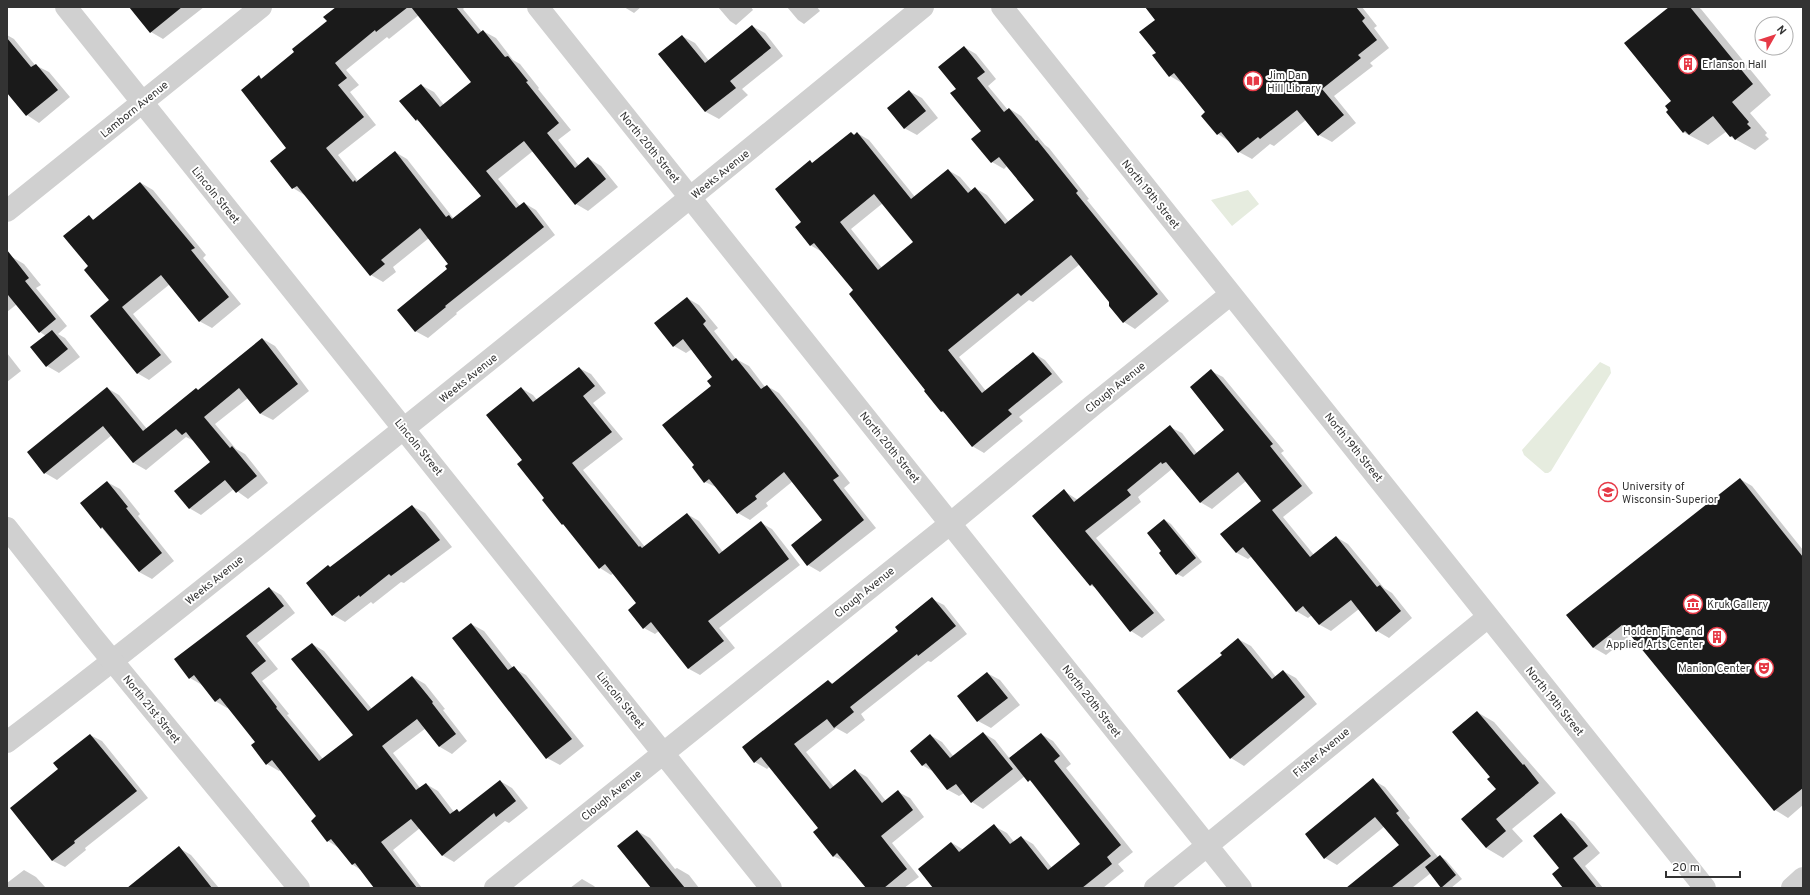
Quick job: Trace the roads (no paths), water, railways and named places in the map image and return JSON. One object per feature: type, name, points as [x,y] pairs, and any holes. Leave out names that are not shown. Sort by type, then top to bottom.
[{"type":"street","name":"Lincoln Street","points":[[66,7],[771,888]]},
{"type":"street","name":"Lamborn Avenue","points":[[7,212],[261,7]]},
{"type":"street","name":"North 20th Street","points":[[538,7],[1241,888]]},
{"type":"street","name":"Weeks Avenue","points":[[7,742],[113,661],[404,429],[691,198],[923,7]]},
{"type":"street","name":"North 19th Street","points":[[1002,7],[1705,888]]},
{"type":"street","name":"Clough Avenue","points":[[495,888],[951,523],[1092,406],[1231,294]]},
{"type":"street","name":"North 21st Street","points":[[7,528],[298,888]]},
{"type":"street","name":"Fisher Avenue","points":[[1155,888],[1488,617]]},
{"type":"street","points":[[1792,888],[1803,878]]},
{"type":"place","name":"Erlanson Hall","points":[[1688,64]]},
{"type":"place","name":"Jim Dan Hill Library","points":[[1253,81]]},
{"type":"place","name":"University of Wisconsin-Superior","points":[[1608,492]]},
{"type":"place","name":"Kruk Gallery","points":[[1693,604]]},
{"type":"place","name":"Holden Fine and Applied Arts Center","points":[[1717,637]]},
{"type":"place","name":"Manion Center","points":[[1764,668]]}]
